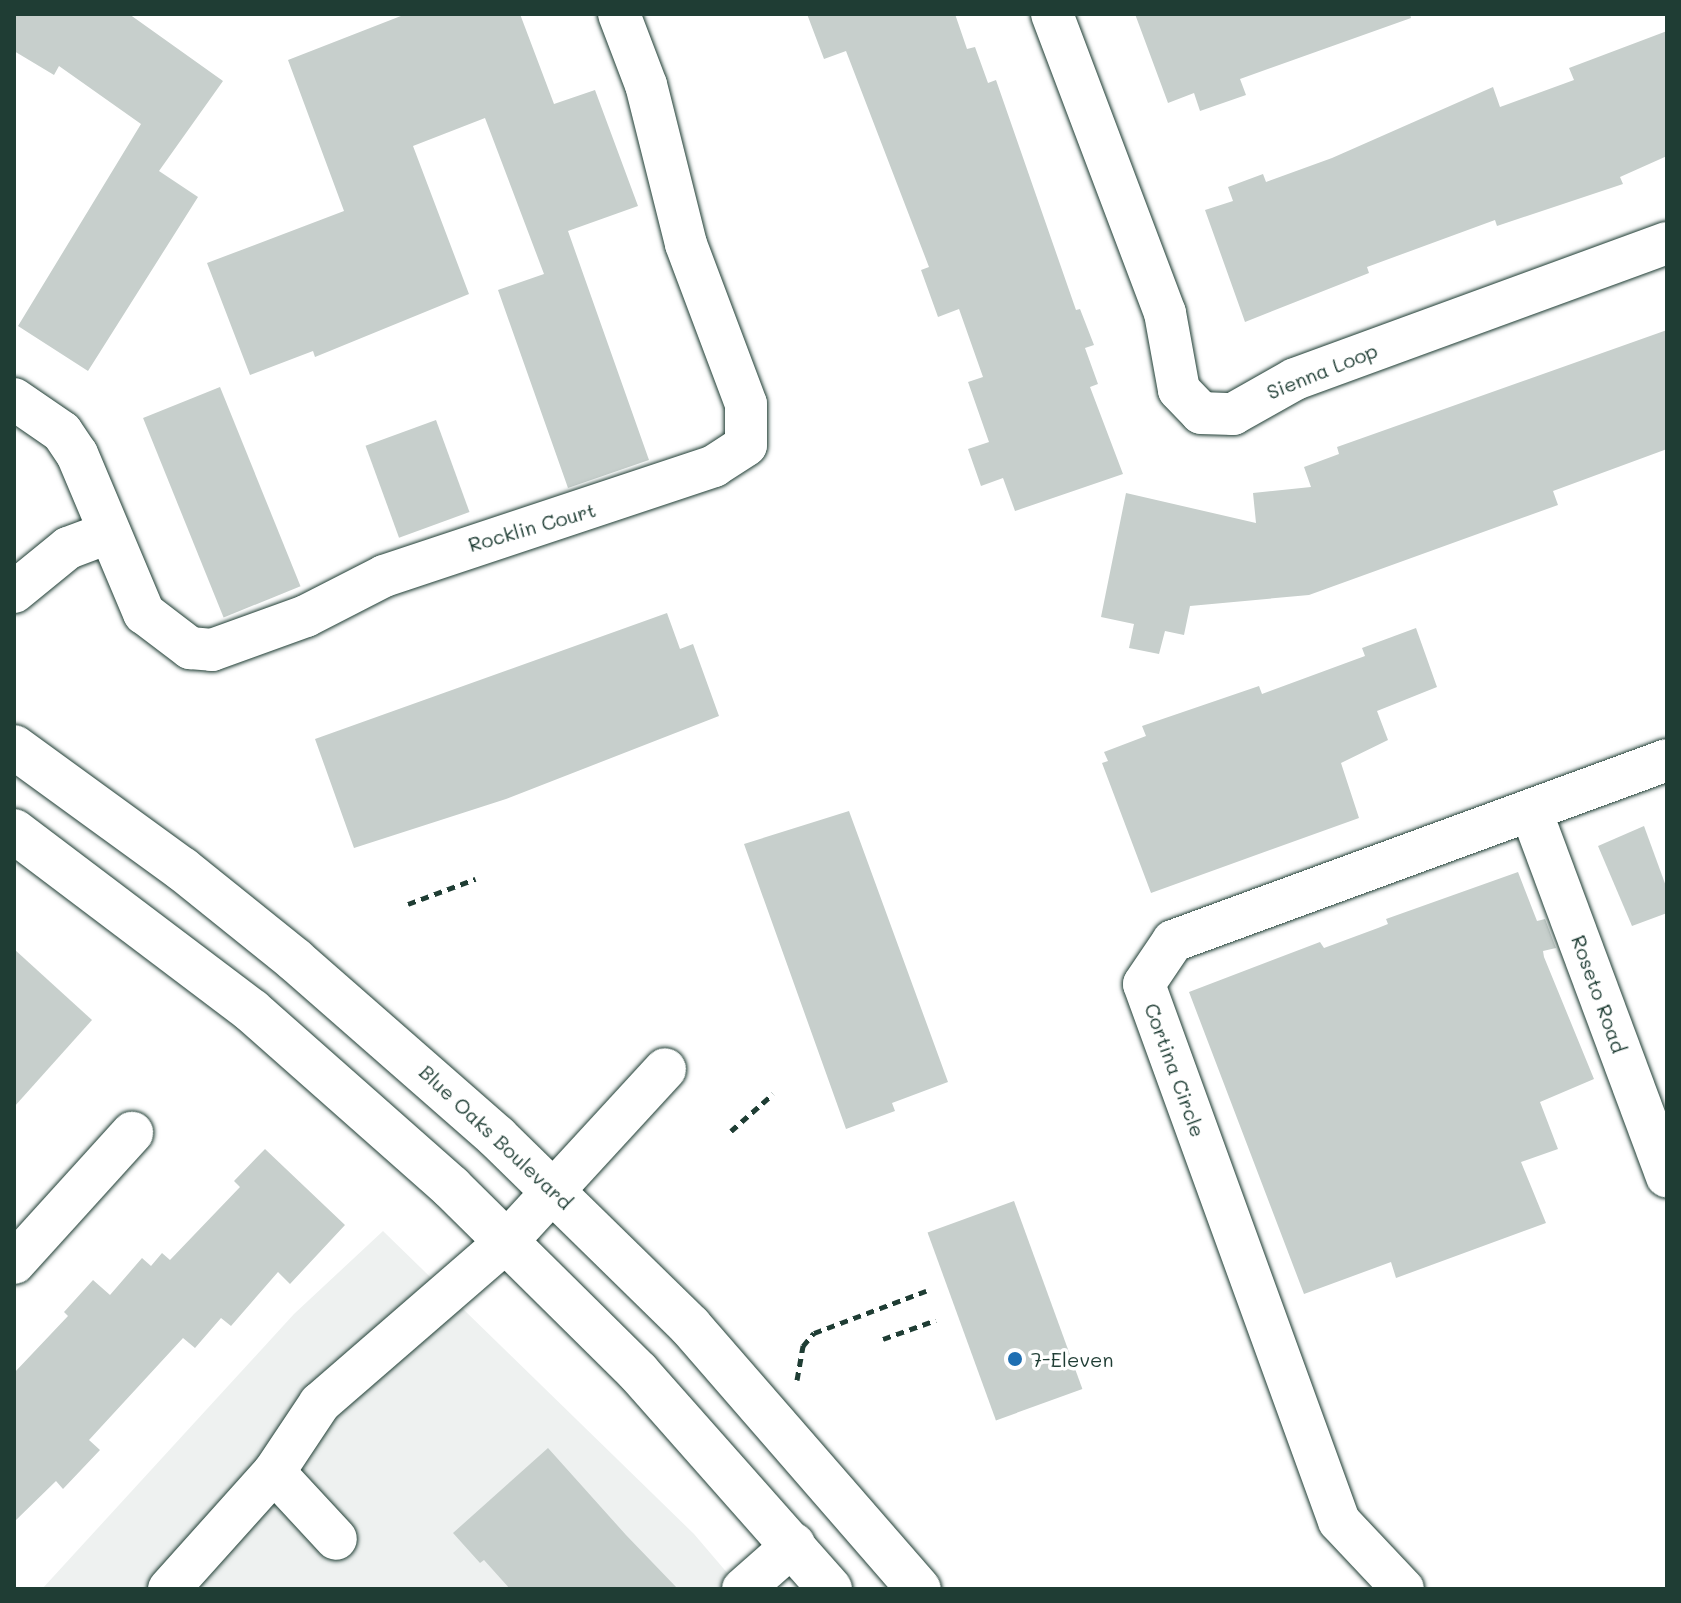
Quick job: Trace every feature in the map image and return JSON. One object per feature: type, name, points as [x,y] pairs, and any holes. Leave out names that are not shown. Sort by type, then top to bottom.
[{"type":"main road","name":"Blue Oaks Boulevard","points":[[14,747],[182,869],[284,950],[405,1053],[555,1191],[709,1347],[919,1589]]},
{"type":"main road","points":[[14,831],[252,1011],[508,1240],[638,1372],[794,1544],[822,1586]]},
{"type":"street","name":"Rocklin Court","points":[[14,399],[62,432],[77,454],[144,613],[190,648],[212,650],[306,616],[384,576],[714,466],[746,445],[746,404],[686,244],[646,85],[619,14]]},
{"type":"street","name":"Sienna Loop","points":[[1052,14],[1165,313],[1179,390],[1201,413],[1233,414],[1295,379],[1667,243]]},
{"type":"street","points":[[14,592],[68,548],[108,533]]},
{"type":"street","name":"Cortina Circle","points":[[1403,1589],[1339,1521],[1144,984],[1173,941],[1667,760]]},
{"type":"street","name":"Roseto Road","points":[[1531,811],[1667,1177]]},
{"type":"street","points":[[169,1589],[274,1472],[320,1403],[508,1240],[665,1069]]},
{"type":"street","points":[[14,1263],[132,1133]]},
{"type":"street","points":[[274,1472],[336,1539]]},
{"type":"street","points":[[743,1589],[794,1544]]},
{"type":"path","points":[[408,904],[475,879]]},
{"type":"path","points":[[731,1131],[773,1094]]},
{"type":"path","points":[[797,1380],[800,1355],[814,1333],[926,1291]]},
{"type":"path","points":[[883,1339],[936,1320]]},
{"type":"shaded area","points":[[383,1231],[694,1534],[741,1589],[42,1589],[294,1314]]},
{"type":"building","points":[[14,14],[129,14],[223,81],[159,171],[198,197],[88,371],[18,326],[141,124],[59,66],[54,75],[14,51]]},
{"type":"building","points":[[406,14],[520,14],[554,104],[595,90],[638,206],[568,231],[649,460],[568,488],[498,290],[544,274],[485,118],[413,146],[469,294],[315,357],[313,351],[250,375],[207,263],[344,211],[288,60]]},
{"type":"building","points":[[807,14],[955,14],[967,49],[975,47],[988,83],[996,80],[1076,310],[1080,309],[1094,345],[1085,348],[1098,384],[1090,387],[1123,474],[1015,511],[1003,478],[981,486],[968,449],[989,442],[968,382],[983,377],[959,309],[938,317],[921,270],[929,267],[846,51],[824,59]]},
{"type":"building","points":[[1135,14],[1410,14],[1411,18],[1240,79],[1246,95],[1200,111],[1194,93],[1168,103]]},
{"type":"building","points":[[1667,31],[1667,156],[1620,177],[1623,184],[1497,226],[1495,220],[1367,267],[1369,273],[1245,322],[1205,210],[1233,201],[1228,187],[1263,174],[1266,182],[1332,158],[1493,87],[1500,107],[1574,80],[1569,68]]},
{"type":"building","points":[[1667,330],[1667,449],[1553,491],[1558,505],[1309,595],[1190,606],[1184,635],[1165,631],[1159,654],[1129,648],[1134,624],[1101,617],[1126,493],[1256,523],[1253,493],[1311,487],[1304,467],[1339,454],[1337,447]]},
{"type":"building","points":[[220,387],[301,586],[224,617],[143,418]]},
{"type":"building","points":[[436,420],[470,512],[399,538],[366,446]]},
{"type":"building","points":[[667,613],[680,649],[693,644],[719,716],[506,799],[354,848],[315,739]]},
{"type":"building","points":[[1416,628],[1437,687],[1377,711],[1388,740],[1341,763],[1359,818],[1151,893],[1102,763],[1108,761],[1104,752],[1146,736],[1142,726],[1259,686],[1262,694],[1365,656],[1362,648]]},
{"type":"building","points":[[849,811],[948,1082],[892,1103],[895,1111],[846,1129],[744,844]]},
{"type":"building","points":[[1644,826],[1667,889],[1667,913],[1632,926],[1598,846]]},
{"type":"building","points":[[1518,872],[1537,921],[1545,919],[1556,948],[1543,951],[1544,957],[1594,1079],[1540,1102],[1558,1149],[1521,1162],[1546,1223],[1396,1278],[1391,1262],[1304,1294],[1189,992],[1320,942],[1324,948],[1388,924],[1386,919]]},
{"type":"building","points":[[14,949],[92,1020],[14,1107]]},
{"type":"building","points":[[265,1149],[345,1225],[290,1284],[278,1272],[231,1326],[221,1318],[195,1348],[183,1338],[89,1440],[100,1450],[63,1489],[56,1481],[14,1522],[14,1373],[68,1316],[64,1312],[93,1280],[110,1295],[142,1258],[151,1266],[162,1253],[170,1260],[240,1187],[234,1181]]},
{"type":"building","points":[[1014,1201],[1082,1389],[996,1420],[928,1232]]},
{"type":"building","points":[[548,1448],[678,1589],[510,1589],[484,1560],[480,1563],[453,1533]]},
{"type":"place","name":"7-Eleven","points":[[1015,1359]]}]
